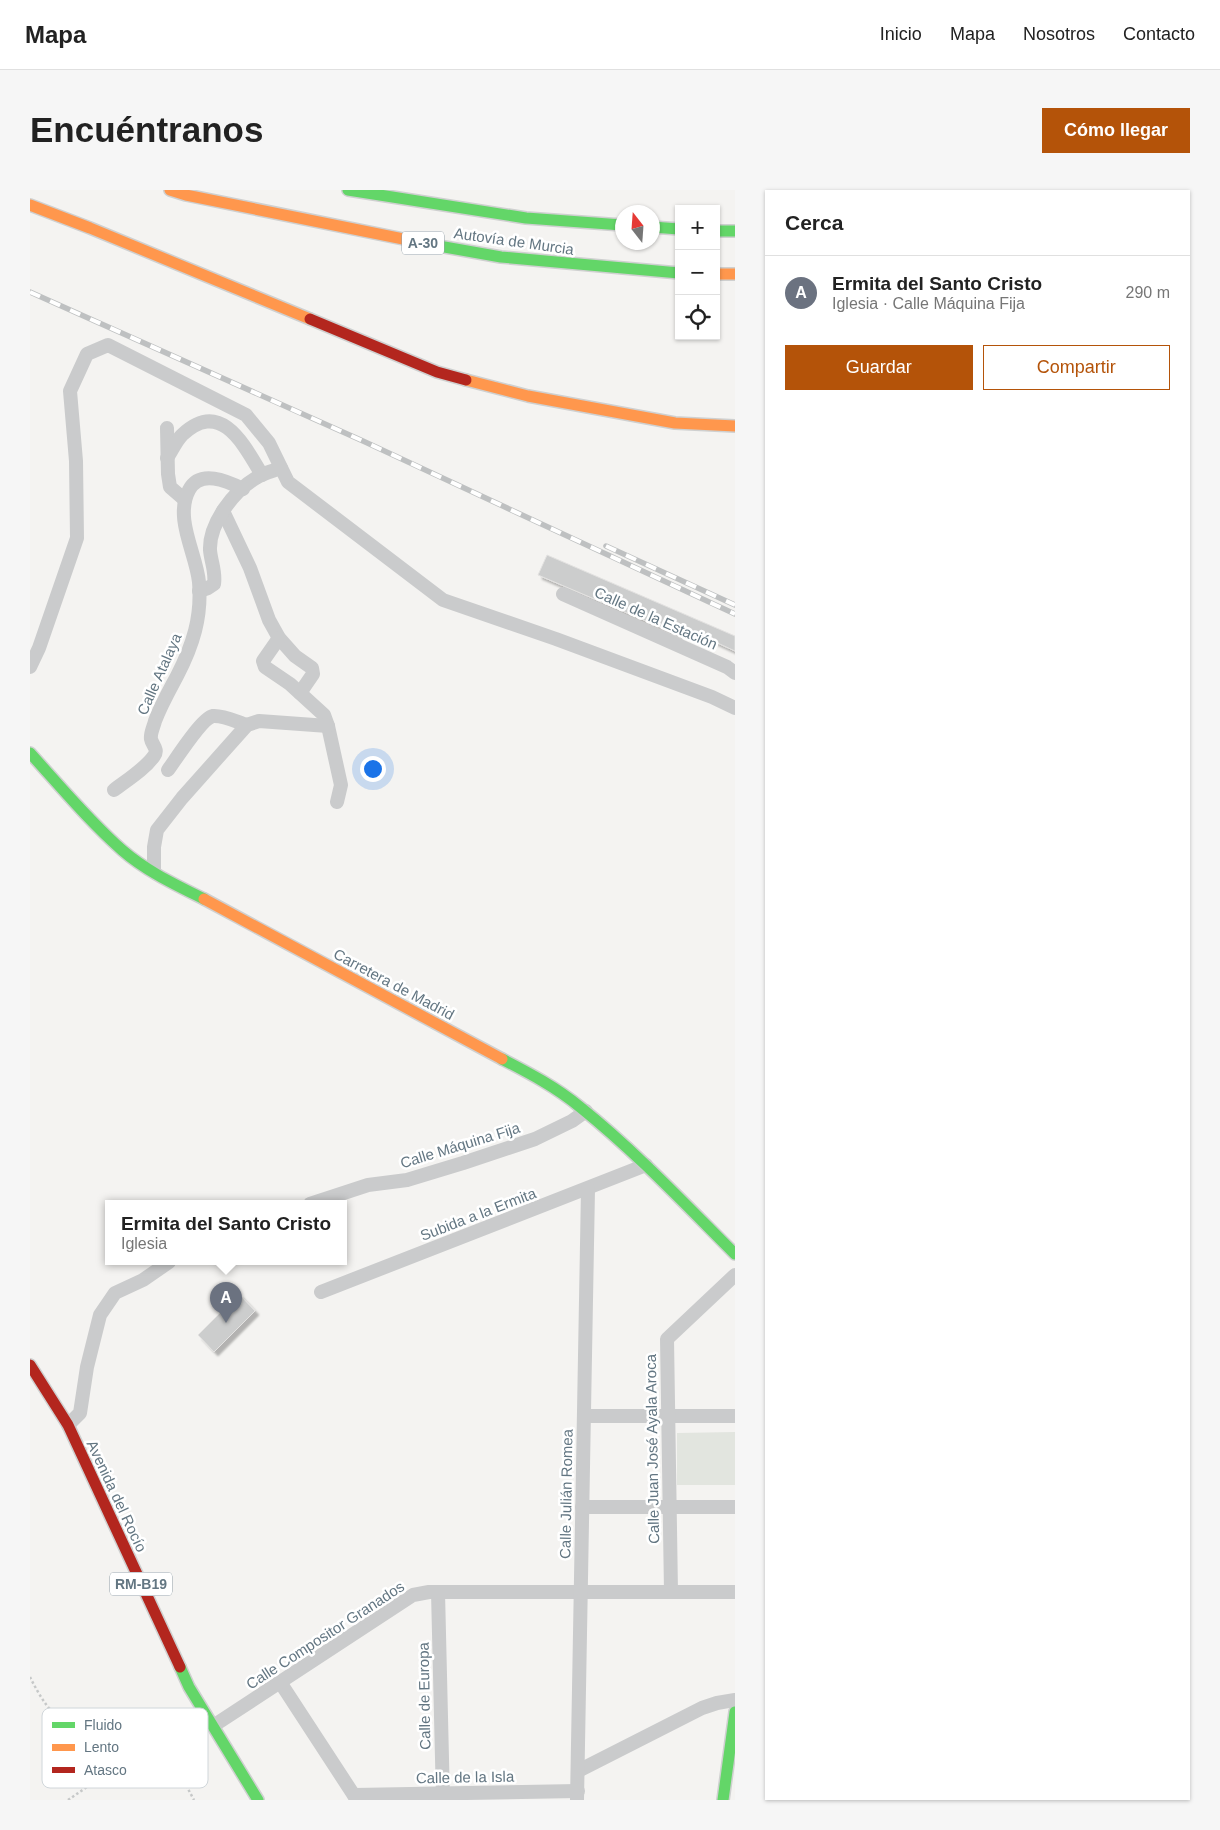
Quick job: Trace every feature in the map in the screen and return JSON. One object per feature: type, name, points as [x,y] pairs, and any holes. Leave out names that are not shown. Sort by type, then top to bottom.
[{"type":"main road","name":"Autovía de Murcia","points":[[170,190],[354,230],[502,258],[675,273]]},
{"type":"main road","name":"Autovía de Murcia","points":[[348,190],[526,218],[615,224]]},
{"type":"main road","points":[[30,205],[437,372],[528,396],[676,422],[735,426]]},
{"type":"main road","points":[[660,227],[675,228]]},
{"type":"main road","points":[[720,231],[735,231]]},
{"type":"main road","points":[[720,274],[735,274]]},
{"type":"main road","name":"Carretera de Madrid","points":[[30,753],[72,800],[123,851],[154,871],[543,1081],[586,1112],[646,1166],[735,1254]]},
{"type":"main road","name":"Avenida del Rocío","points":[[30,1365],[68,1425],[189,1687],[202,1708]]},
{"type":"main road","points":[[722,1800],[735,1712]]},
{"type":"main road","name":"Avenida del Rocío","points":[[208,1718],[258,1800]]},
{"type":"street","points":[[30,667],[39,648],[77,538],[76,461],[70,390],[87,354],[108,345],[246,414],[269,443],[288,482],[443,600],[565,642],[712,697],[735,708]]},
{"type":"street","points":[[167,458],[182,436],[200,422],[214,421],[226,426],[244,444],[262,475]]},
{"type":"street","points":[[167,428],[167,458],[170,487],[185,500]]},
{"type":"street","points":[[242,489],[225,480],[204,478],[195,482],[189,489],[185,500],[185,521],[199,586],[208,588],[214,584],[215,576],[210,549],[213,534],[223,511],[242,489],[257,477],[281,468]]},
{"type":"street","points":[[223,511],[250,568],[269,620],[279,638],[295,656],[312,668],[313,674],[300,693]]},
{"type":"street","name":"Calle Atalaya","points":[[114,790],[149,762],[156,754],[151,734],[160,707],[178,675],[194,639],[199,617],[199,586]]},
{"type":"street","name":"Calle de la Estación","points":[[563,594],[735,673]]},
{"type":"street","points":[[279,638],[262,661],[265,667],[300,693],[324,715],[341,785],[337,802]]},
{"type":"street","points":[[168,770],[207,718],[214,716],[247,725],[259,722],[328,726]]},
{"type":"street","points":[[154,871],[154,847],[157,830],[182,798],[247,725]]},
{"type":"street","name":"Calle Máquina Fija","points":[[322,1200],[368,1184],[407,1180],[535,1139],[586,1112]]},
{"type":"street","name":"Subida a la Ermita","points":[[322,1292],[646,1166]]},
{"type":"street","name":"Calle Julián Romea","points":[[577,1795],[588,1189]]},
{"type":"street","points":[[68,1425],[80,1413],[87,1367],[100,1315],[115,1293],[143,1280],[165,1265]]},
{"type":"street","name":"Calle Juan José Ayala Aroca","points":[[671,1592],[667,1340],[735,1275]]},
{"type":"street","points":[[584,1416],[735,1416]]},
{"type":"street","points":[[582,1507],[735,1507]]},
{"type":"street","name":"Calle Compositor Granados","points":[[213,1726],[413,1596],[438,1592],[735,1592]]},
{"type":"street","name":"Calle de Europa","points":[[438,1592],[443,1797]]},
{"type":"street","points":[[280,1682],[355,1798]]},
{"type":"street","points":[[578,1771],[702,1708],[716,1703],[735,1700]]},
{"type":"street","name":"Calle de la Isla","points":[[355,1798],[577,1795]]},
{"type":"path","points":[[30,1677],[49,1708]]},
{"type":"path","points":[[68,1800],[85,1788]]},
{"type":"path","points":[[188,1788],[194,1800]]},
{"type":"shaded area","points":[[735,1432],[735,1485],[677,1485],[677,1433]]},
{"type":"building","points":[[547,555],[735,636],[735,651],[683,627],[679,635],[538,575]]},
{"type":"building","points":[[239,1294],[255,1311],[214,1352],[198,1335]]},
{"type":"railway","points":[[30,292],[363,441],[735,614]]},
{"type":"railway","points":[[606,546],[735,605]]},
{"type":"traffic: fast","points":[[348,190],[526,218],[615,224]]},
{"type":"traffic: fast","points":[[660,228],[675,229]]},
{"type":"traffic: fast","points":[[720,231],[735,231]]},
{"type":"traffic: fast","points":[[433,245],[501,257],[675,273]]},
{"type":"traffic: fast","points":[[30,753],[86,815],[131,858],[172,883],[204,899]]},
{"type":"traffic: fast","points":[[502,1059],[532,1075],[580,1107],[659,1178],[735,1254]]},
{"type":"traffic: fast","points":[[180,1667],[202,1708]]},
{"type":"traffic: fast","points":[[723,1800],[735,1712]]},
{"type":"traffic: fast","points":[[208,1718],[258,1800]]},
{"type":"traffic: slow","points":[[170,190],[186,195],[433,245]]},
{"type":"traffic: slow","points":[[30,205],[310,319]]},
{"type":"traffic: slow","points":[[720,274],[735,274]]},
{"type":"traffic: slow","points":[[466,380],[528,396],[675,423],[735,426]]},
{"type":"traffic: slow","points":[[204,899],[502,1059]]},
{"type":"traffic: jam","points":[[310,319],[437,372],[466,380]]},
{"type":"traffic: jam","points":[[30,1365],[68,1425],[180,1667]]},
{"type":"place","name":"Ermita del Santo Cristo","points":[[226,1323]]}]
